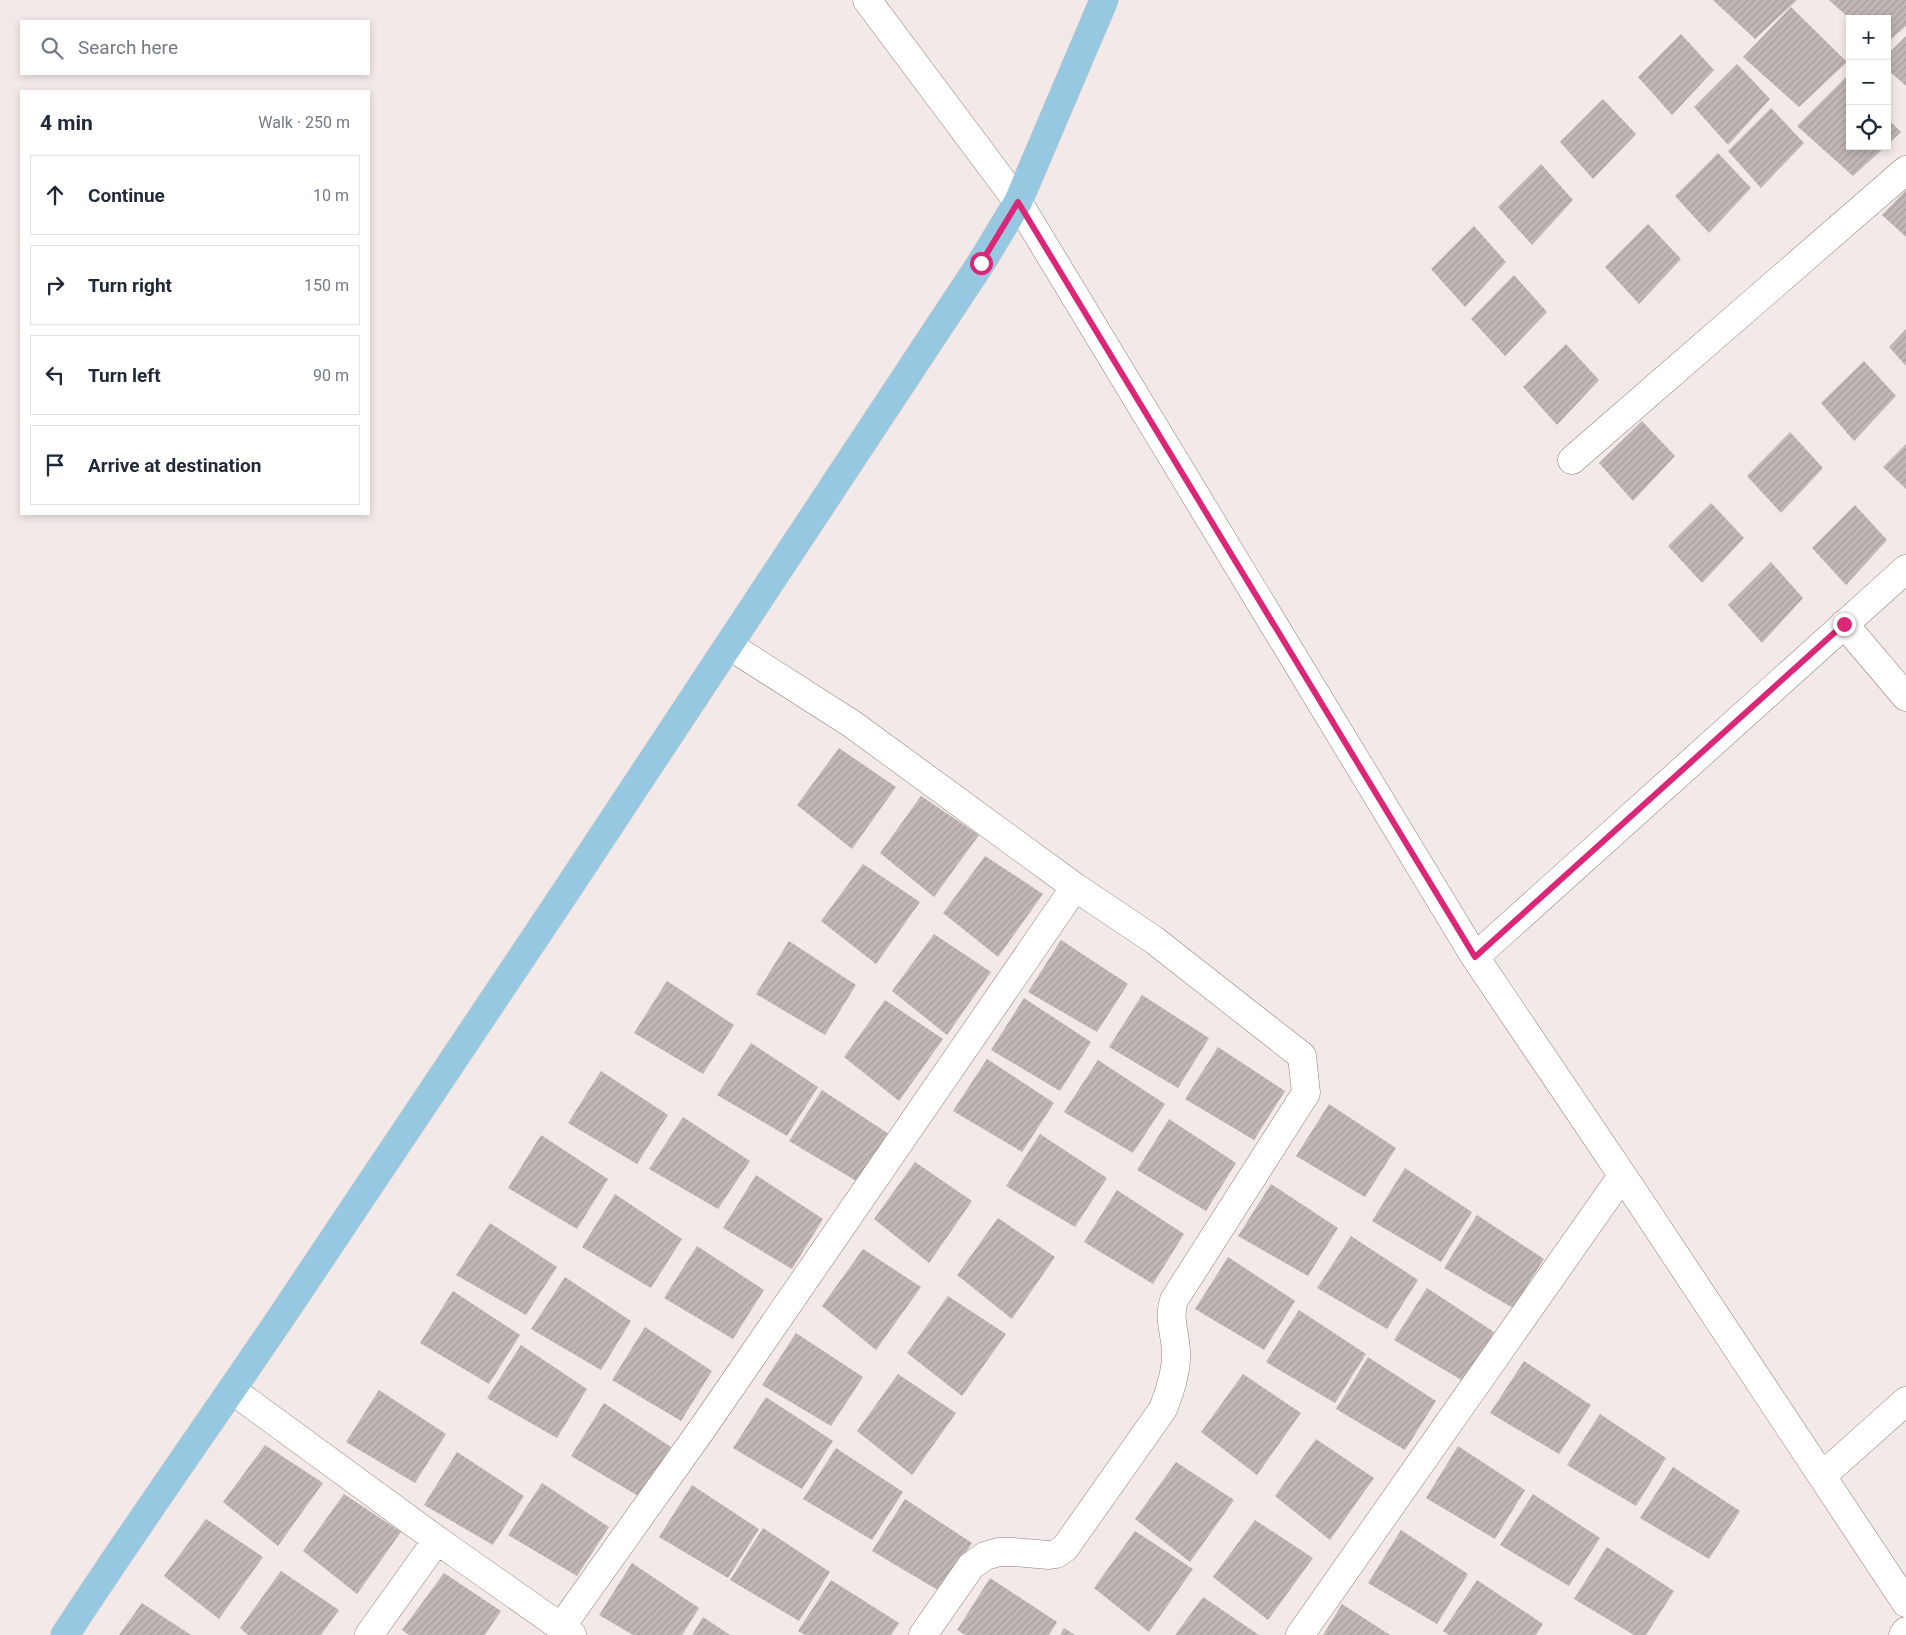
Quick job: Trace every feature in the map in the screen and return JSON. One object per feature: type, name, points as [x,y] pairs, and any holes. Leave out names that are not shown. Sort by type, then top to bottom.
[{"type":"main road","points":[[65,1635],[127,1540],[232,1390],[730,646],[970,280],[1018,202],[1104,0]]},
{"type":"street","points":[[867,0],[1018,202],[1475,957],[1906,1602]]},
{"type":"street","points":[[1572,460],[1906,170]]},
{"type":"street","points":[[1475,957],[1906,569]]},
{"type":"street","points":[[1844,624],[1906,697]]},
{"type":"street","points":[[730,646],[852,724],[1075,887],[1154,940],[1302,1056],[1306,1093],[1174,1300],[1170,1317],[1176,1350],[1175,1369],[1163,1409],[1065,1548],[1056,1554],[1049,1555],[1013,1552],[985,1556],[971,1566],[923,1635]]},
{"type":"street","points":[[232,1390],[437,1540],[567,1631],[702,1429],[1075,887]]},
{"type":"street","points":[[1300,1635],[1622,1176]]},
{"type":"street","points":[[1822,1476],[1906,1401]]},
{"type":"street","points":[[369,1635],[437,1540]]},
{"type":"street","points":[[1903,1635],[1906,1631]]},
{"type":"building","points":[[1713,0],[1797,0],[1755,39]]},
{"type":"building","points":[[1829,0],[1906,0],[1906,26],[1891,39],[1891,15],[1846,15]]},
{"type":"building","points":[[1791,7],[1846,63],[1799,107],[1743,57]]},
{"type":"building","points":[[1681,34],[1714,70],[1672,115],[1638,77]]},
{"type":"building","points":[[1906,36],[1906,86],[1891,73],[1891,51]]},
{"type":"building","points":[[1737,64],[1770,99],[1728,145],[1694,107]]},
{"type":"building","points":[[1846,77],[1846,150],[1882,150],[1853,176],[1797,126]]},
{"type":"building","points":[[1603,99],[1636,134],[1593,179],[1560,142]]},
{"type":"building","points":[[1771,108],[1804,143],[1761,188],[1728,151]]},
{"type":"building","points":[[1891,122],[1901,132],[1891,141]]},
{"type":"building","points":[[1718,153],[1751,188],[1709,233],[1675,196]]},
{"type":"building","points":[[1541,164],[1573,200],[1532,245],[1498,207]]},
{"type":"building","points":[[1906,190],[1906,237],[1882,215]]},
{"type":"building","points":[[1648,224],[1681,259],[1639,304],[1605,267]]},
{"type":"building","points":[[1474,226],[1506,262],[1465,307],[1431,269]]},
{"type":"building","points":[[1514,275],[1547,312],[1505,356],[1471,319]]},
{"type":"building","points":[[1906,329],[1906,366],[1889,347]]},
{"type":"building","points":[[1566,344],[1599,380],[1557,425],[1523,387]]},
{"type":"building","points":[[1864,361],[1896,396],[1854,441],[1821,403]]},
{"type":"building","points":[[1642,421],[1675,456],[1633,501],[1599,463]]},
{"type":"building","points":[[1790,432],[1823,468],[1781,513],[1747,476]]},
{"type":"building","points":[[1906,444],[1906,489],[1883,467]]},
{"type":"building","points":[[1711,503],[1744,538],[1702,583],[1668,546]]},
{"type":"building","points":[[1855,505],[1887,540],[1846,585],[1812,548]]},
{"type":"building","points":[[1771,562],[1803,598],[1762,643],[1728,605]]},
{"type":"building","points":[[839,748],[896,787],[852,849],[797,805]]},
{"type":"building","points":[[921,796],[979,835],[934,897],[880,853]]},
{"type":"building","points":[[985,856],[1043,894],[998,957],[943,913]]},
{"type":"building","points":[[863,864],[920,902],[876,964],[821,921]]},
{"type":"building","points":[[934,934],[991,972],[947,1035],[892,991]]},
{"type":"building","points":[[1061,940],[1128,984],[1097,1032],[1028,992]]},
{"type":"building","points":[[789,941],[856,985],[825,1035],[756,994]]},
{"type":"building","points":[[667,981],[734,1025],[703,1074],[634,1033]]},
{"type":"building","points":[[1142,995],[1209,1038],[1178,1088],[1109,1047]]},
{"type":"building","points":[[1024,998],[1091,1042],[1060,1091],[991,1050]]},
{"type":"building","points":[[885,1000],[943,1039],[899,1101],[844,1057]]},
{"type":"building","points":[[751,1043],[818,1087],[787,1136],[717,1095]]},
{"type":"building","points":[[1218,1047],[1285,1091],[1254,1140],[1185,1099]]},
{"type":"building","points":[[987,1059],[1054,1103],[1022,1152],[953,1111]]},
{"type":"building","points":[[1098,1060],[1165,1104],[1133,1153],[1064,1112]]},
{"type":"building","points":[[601,1071],[668,1115],[637,1164],[568,1123]]},
{"type":"building","points":[[822,1090],[889,1134],[858,1182],[789,1141]]},
{"type":"building","points":[[1329,1104],[1396,1148],[1365,1197],[1296,1156]]},
{"type":"building","points":[[683,1117],[750,1161],[718,1209],[649,1169]]},
{"type":"building","points":[[1169,1119],[1236,1163],[1206,1211],[1137,1170]]},
{"type":"building","points":[[1040,1134],[1107,1178],[1075,1227],[1006,1186]]},
{"type":"building","points":[[541,1135],[608,1179],[577,1229],[508,1188]]},
{"type":"building","points":[[915,1162],[972,1201],[929,1263],[874,1219]]},
{"type":"building","points":[[1405,1168],[1472,1212],[1441,1262],[1372,1221]]},
{"type":"building","points":[[756,1175],[823,1219],[792,1269],[723,1228]]},
{"type":"building","points":[[1271,1184],[1338,1228],[1308,1276],[1238,1236]]},
{"type":"building","points":[[1117,1190],[1184,1234],[1153,1284],[1084,1242]]},
{"type":"building","points":[[615,1194],[682,1239],[651,1288],[582,1247]]},
{"type":"building","points":[[1477,1215],[1544,1259],[1513,1308],[1444,1268]]},
{"type":"building","points":[[998,1218],[1055,1257],[1012,1319],[957,1275]]},
{"type":"building","points":[[490,1223],[557,1267],[526,1315],[456,1275]]},
{"type":"building","points":[[1351,1236],[1418,1280],[1387,1329],[1317,1288]]},
{"type":"building","points":[[697,1246],[764,1290],[733,1339],[664,1298]]},
{"type":"building","points":[[863,1249],[921,1287],[876,1350],[822,1306]]},
{"type":"building","points":[[1228,1257],[1295,1301],[1264,1350],[1195,1309]]},
{"type":"building","points":[[565,1277],[631,1321],[601,1370],[531,1329]]},
{"type":"building","points":[[1427,1288],[1494,1332],[1463,1381],[1394,1340]]},
{"type":"building","points":[[453,1291],[520,1335],[489,1384],[420,1343]]},
{"type":"building","points":[[948,1296],[1006,1334],[962,1396],[907,1353]]},
{"type":"building","points":[[1299,1310],[1366,1354],[1335,1403],[1266,1362]]},
{"type":"building","points":[[645,1327],[712,1371],[681,1421],[612,1380]]},
{"type":"building","points":[[796,1333],[863,1377],[831,1426],[762,1385]]},
{"type":"building","points":[[521,1345],[587,1389],[557,1438],[487,1398]]},
{"type":"building","points":[[1368,1357],[1436,1401],[1405,1450],[1336,1409]]},
{"type":"building","points":[[1524,1361],[1591,1405],[1559,1454],[1490,1413]]},
{"type":"building","points":[[898,1374],[956,1413],[912,1475],[857,1431]]},
{"type":"building","points":[[1243,1374],[1301,1413],[1257,1475],[1201,1432]]},
{"type":"building","points":[[379,1390],[446,1434],[415,1483],[346,1442]]},
{"type":"building","points":[[766,1397],[833,1441],[802,1489],[733,1448]]},
{"type":"building","points":[[604,1403],[671,1447],[640,1497],[571,1456]]},
{"type":"building","points":[[1600,1414],[1666,1458],[1636,1506],[1567,1465]]},
{"type":"building","points":[[1316,1439],[1374,1478],[1330,1540],[1275,1496]]},
{"type":"building","points":[[265,1445],[323,1483],[278,1546],[223,1502]]},
{"type":"building","points":[[1458,1446],[1525,1490],[1495,1539],[1426,1498]]},
{"type":"building","points":[[836,1448],[903,1492],[872,1540],[803,1499]]},
{"type":"building","points":[[457,1452],[524,1496],[493,1545],[424,1505]]},
{"type":"building","points":[[1176,1462],[1234,1500],[1190,1562],[1135,1519]]},
{"type":"building","points":[[1673,1467],[1740,1511],[1709,1559],[1640,1518]]},
{"type":"building","points":[[542,1483],[609,1527],[577,1576],[508,1535]]},
{"type":"building","points":[[692,1485],[759,1529],[728,1578],[659,1537]]},
{"type":"building","points":[[344,1494],[401,1532],[357,1594],[303,1551]]},
{"type":"building","points":[[1533,1494],[1600,1538],[1569,1586],[1500,1545]]},
{"type":"building","points":[[905,1499],[972,1543],[941,1592],[872,1551]]},
{"type":"building","points":[[206,1519],[263,1557],[219,1619],[164,1576]]},
{"type":"building","points":[[1255,1520],[1313,1558],[1268,1620],[1213,1577]]},
{"type":"building","points":[[763,1528],[830,1572],[799,1621],[730,1580]]},
{"type":"building","points":[[1401,1530],[1468,1574],[1437,1624],[1368,1583]]},
{"type":"building","points":[[1135,1531],[1193,1569],[1149,1632],[1094,1588]]},
{"type":"building","points":[[1607,1547],[1674,1591],[1646,1635],[1634,1635],[1574,1599]]},
{"type":"building","points":[[632,1563],[699,1608],[682,1635],[633,1635],[599,1615]]},
{"type":"building","points":[[281,1571],[339,1610],[321,1635],[248,1635],[240,1628]]},
{"type":"building","points":[[444,1573],[501,1611],[485,1635],[409,1635],[402,1630]]},
{"type":"building","points":[[990,1578],[1057,1622],[1049,1635],[965,1635],[957,1630]]},
{"type":"building","points":[[831,1580],[899,1623],[891,1635],[805,1635],[798,1631]]},
{"type":"building","points":[[1477,1580],[1543,1624],[1536,1635],[1449,1635],[1443,1631]]},
{"type":"building","points":[[1203,1597],[1259,1635],[1175,1635]]},
{"type":"building","points":[[142,1603],[191,1635],[119,1635]]},
{"type":"building","points":[[1342,1604],[1390,1635],[1323,1635]]},
{"type":"building","points":[[703,1617],[730,1635],[692,1635]]},
{"type":"building","points":[[1064,1628],[1075,1635],[1060,1635]]},
{"type":"route","points":[[981,263],[1018,202],[1475,957],[1844,624]]}]
